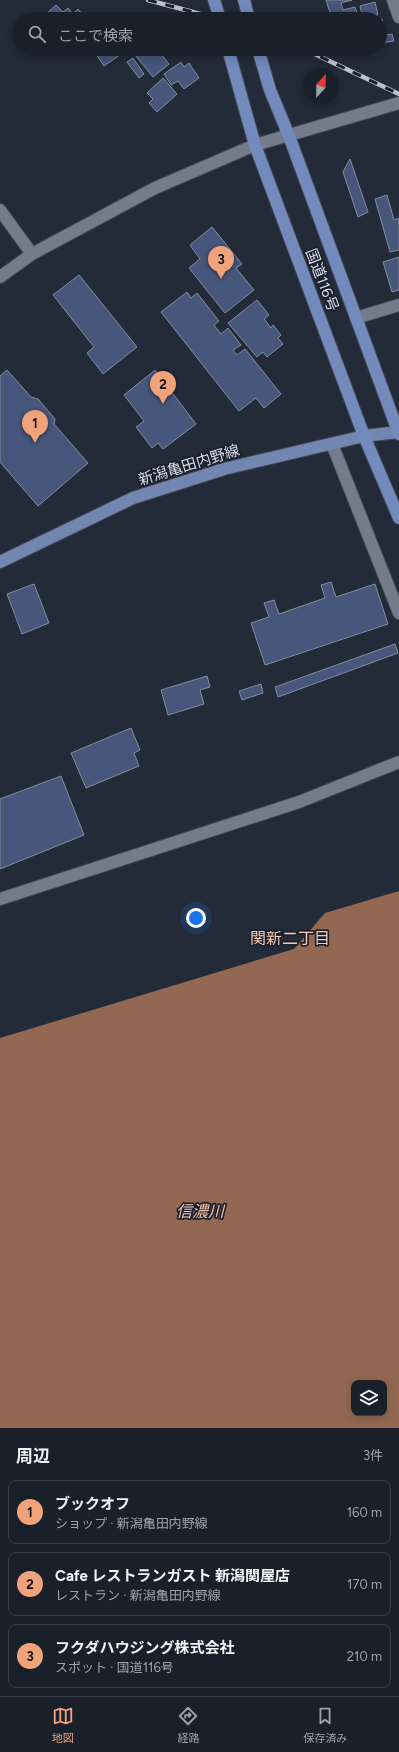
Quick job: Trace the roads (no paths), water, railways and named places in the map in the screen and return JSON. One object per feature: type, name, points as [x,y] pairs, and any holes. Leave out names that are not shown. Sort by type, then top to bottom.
[{"type":"highway","points":[[214,0],[218,12]]},
{"type":"highway","points":[[244,0],[247,12]]},
{"type":"highway","name":"国道116号","points":[[230,56],[254,146],[364,436],[399,518]]},
{"type":"highway","name":"国道116号","points":[[260,56],[270,90],[289,136],[399,433]]},
{"type":"main road","name":"新潟亀田内野線","points":[[0,562],[133,498],[224,469],[364,436],[399,433]]},
{"type":"street","points":[[393,0],[399,17]]},
{"type":"street","points":[[0,277],[32,254],[155,188],[254,146],[399,103]]},
{"type":"street","points":[[0,210],[32,254]]},
{"type":"street","points":[[356,318],[399,305]]},
{"type":"street","points":[[332,444],[399,613]]},
{"type":"street","points":[[0,899],[299,802],[399,762]]},
{"type":"water","name":"信濃川","points":[[399,891],[399,1428],[0,1428],[0,1038],[294,949],[325,913]]},
{"type":"railway","points":[[148,0],[193,12]]},
{"type":"railway","points":[[319,56],[399,94]]},
{"type":"place","name":"フクダハウジング株式会社","points":[[221,279]]},
{"type":"place","name":"Cafe レストランガスト 新潟関屋店","points":[[163,404]]},
{"type":"place","name":"ブックオフ","points":[[35,443]]},
{"type":"district","name":"関新二丁目","points":[[290,938]]}]
